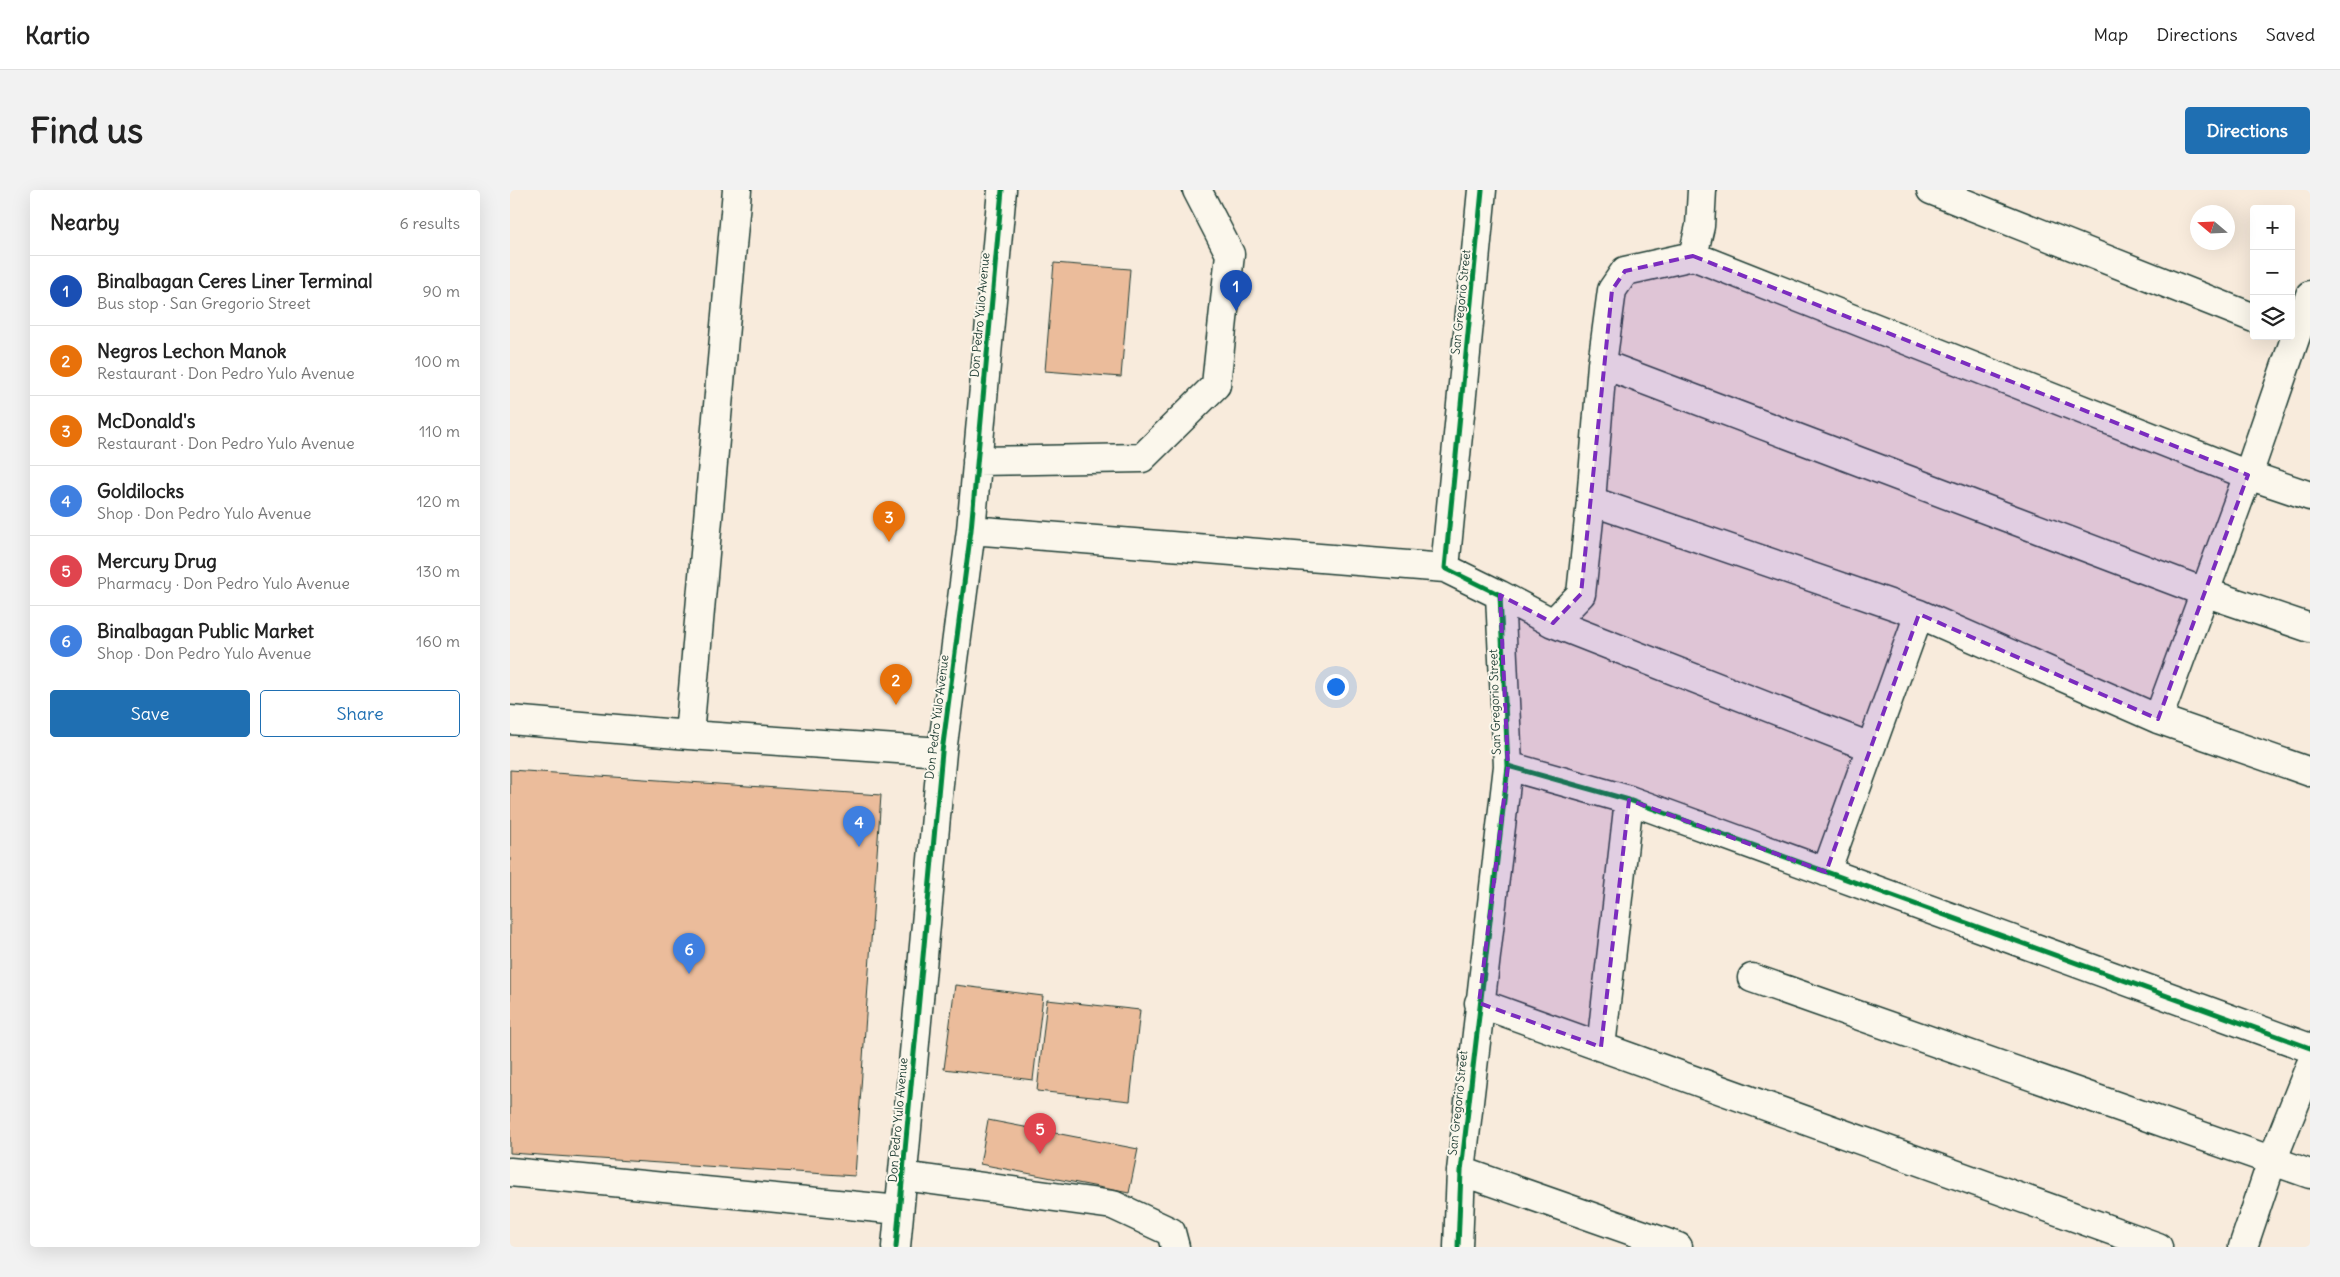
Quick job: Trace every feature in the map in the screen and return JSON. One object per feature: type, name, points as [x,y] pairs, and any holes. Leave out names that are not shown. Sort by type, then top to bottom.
[{"type":"street","points":[[689,736],[737,190]]},
{"type":"street","name":"Don Pedro Yulo Avenue","points":[[896,1247],[942,752],[971,530],[1002,190]]},
{"type":"street","points":[[977,461],[1142,458],[1216,385],[1230,254],[1197,190]]},
{"type":"street","name":"San Gregorio Street","points":[[1445,568],[1482,190]]},
{"type":"street","points":[[1693,256],[1700,226],[1702,190]]},
{"type":"street","points":[[1931,190],[2250,316]]},
{"type":"street","points":[[1554,623],[1581,594],[1591,501],[1602,364],[1612,290],[1624,271],[1693,256],[2248,475],[2310,496]]},
{"type":"street","points":[[2158,719],[2299,336],[2310,295]]},
{"type":"street","points":[[1602,364],[2204,592],[2310,628]]},
{"type":"street","points":[[1591,501],[1919,614],[2158,719],[2310,772]]},
{"type":"street","points":[[971,530],[1445,568],[1554,623],[1870,747]]},
{"type":"street","name":"San Gregorio Street","points":[[1458,1247],[1461,1171],[1508,766],[1500,595]]},
{"type":"street","points":[[1826,872],[1919,614]]},
{"type":"street","points":[[510,720],[689,736],[942,752]]},
{"type":"street","points":[[1508,766],[1629,800],[2310,1048]]},
{"type":"street","points":[[1601,1047],[1629,800]]},
{"type":"street","points":[[1752,978],[2310,1174]]},
{"type":"street","points":[[1479,1003],[2158,1247]]},
{"type":"street","points":[[2243,1247],[2272,1161],[2310,1066]]},
{"type":"street","points":[[1461,1171],[1678,1247]]},
{"type":"street","points":[[510,1172],[899,1210]]},
{"type":"street","points":[[903,1176],[1113,1205],[1171,1232],[1175,1247]]},
{"type":"highlighted area","points":[[1693,256],[2248,475],[2158,719],[1919,614],[1826,872],[1629,800],[1601,1047],[1479,1003],[1508,766],[1500,595],[1553,623],[1581,594],[1612,290],[1625,271]]},
{"type":"building","points":[[1054,263],[1130,269],[1121,377],[1045,371]]},
{"type":"building","points":[[510,770],[881,795],[855,1176],[510,1153]]},
{"type":"building","points":[[955,985],[1043,996],[1033,1080],[944,1069]]},
{"type":"building","points":[[1047,1000],[1140,1010],[1130,1101],[1037,1091]]},
{"type":"building","points":[[988,1120],[1138,1149],[1129,1193],[980,1164]]},
{"type":"cycle path","points":[[896,1247],[942,752],[971,530],[1002,190]]},
{"type":"cycle path","points":[[1458,1247],[1461,1171],[1508,766],[1500,595],[1445,568],[1482,190]]},
{"type":"cycle path","points":[[1508,766],[1629,800],[2310,1048]]},
{"type":"place","name":"Binalbagan Ceres Liner Terminal","points":[[1236,311]]},
{"type":"place","name":"McDonald's","points":[[889,542]]},
{"type":"place","name":"Negros Lechon Manok","points":[[896,705]]},
{"type":"place","name":"Goldilocks","points":[[859,847]]},
{"type":"place","name":"Binalbagan Public Market","points":[[689,974]]},
{"type":"place","name":"Mercury Drug","points":[[1040,1154]]}]
